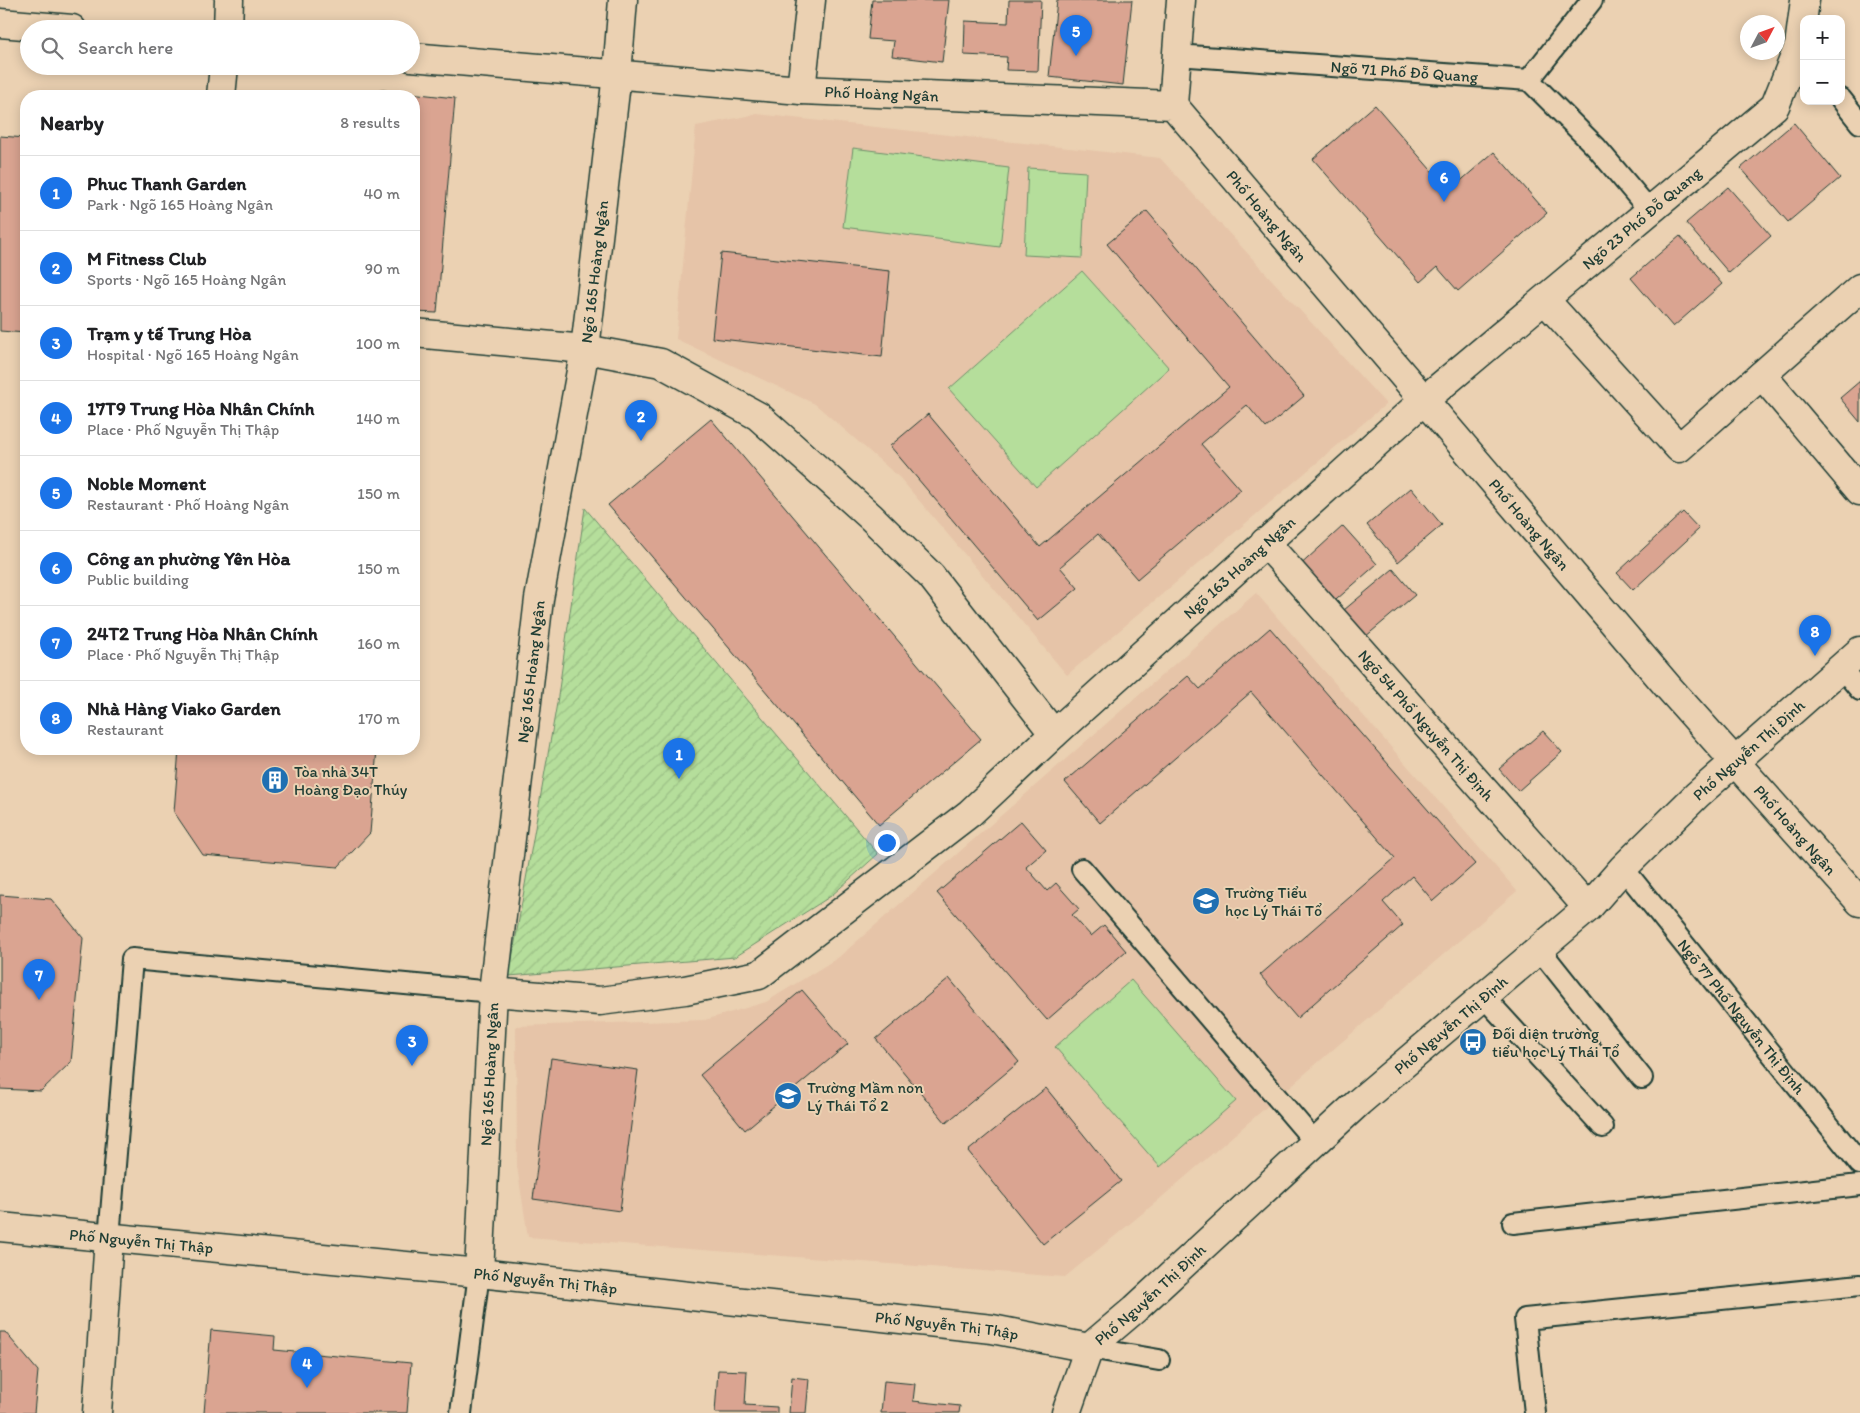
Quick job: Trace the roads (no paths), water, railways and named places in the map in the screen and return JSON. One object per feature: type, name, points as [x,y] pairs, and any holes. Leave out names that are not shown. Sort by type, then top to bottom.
[{"type":"street","points":[[228,20],[229,0]]},
{"type":"street","name":"Ngõ 165 Hoàng Ngân","points":[[479,1273],[493,992],[539,599],[585,349],[617,74],[623,0]]},
{"type":"street","points":[[801,90],[811,0]]},
{"type":"street","points":[[1173,105],[1182,0]]},
{"type":"street","name":"Ngõ 23 Phố Đỗ Quang","points":[[1804,15],[1805,0]]},
{"type":"street","points":[[0,23],[20,25]]},
{"type":"street","name":"Ngõ 23 Phố Đỗ Quang","points":[[1423,401],[1775,106],[1800,52]]},
{"type":"street","name":"Phố Hoàng Ngân","points":[[420,58],[801,90],[1173,105],[1423,401],[1734,762],[1860,902]]},
{"type":"street","points":[[222,90],[223,75]]},
{"type":"street","points":[[1545,300],[1679,448],[1860,288]]},
{"type":"street","points":[[420,334],[585,349],[660,364],[758,416],[871,517],[931,576],[1054,734]]},
{"type":"street","points":[[1762,374],[1860,491]]},
{"type":"street","name":"Ngõ 163 Hoàng Ngân","points":[[493,992],[600,1001],[685,990],[759,974],[970,813],[1265,542],[1423,401]]},
{"type":"street","name":"Ngõ 54 Phố Nguyễn Thị Định","points":[[1265,542],[1588,908]]},
{"type":"street","name":"Phố Nguyễn Thị Định","points":[[1066,1413],[1089,1348],[1135,1309],[1359,1102],[1588,908],[1623,868],[1734,762],[1851,660]]},
{"type":"street","name":"Phố Nguyễn Thị Thập","points":[[0,1227],[479,1273],[992,1329],[1089,1348]]},
{"type":"street","points":[[96,1413],[109,1238]]},
{"type":"lane","points":[[1592,0],[1529,80],[1596,147],[1650,211]]},
{"type":"lane","name":"Ngõ 71 Phố Đỗ Quang","points":[[1176,55],[1529,80]]},
{"type":"lane","points":[[1845,104],[1860,123]]},
{"type":"lane","points":[[1851,660],[1860,690]]},
{"type":"lane","name":"Ngõ 77 Phố Nguyễn Thị Định","points":[[1623,868],[1860,1164]]},
{"type":"lane","points":[[1082,869],[1315,1142]]},
{"type":"lane","points":[[1540,950],[1642,1078]]},
{"type":"lane","points":[[109,1238],[132,959],[493,992]]},
{"type":"lane","points":[[1484,997],[1603,1127]]},
{"type":"lane","points":[[1513,1223],[1860,1185]]},
{"type":"lane","points":[[461,1413],[479,1273]]},
{"type":"lane","points":[[1535,1413],[1525,1319],[1860,1285]]},
{"type":"lane","points":[[1089,1348],[1159,1360]]},
{"type":"place","name":"Noble Moment","points":[[1076,56]]},
{"type":"place","name":"Công an phường Yên Hòa","points":[[1444,202]]},
{"type":"place","name":"M Fitness Club","points":[[641,441]]},
{"type":"place","name":"Nhà Hàng Viako Garden","points":[[1815,656]]},
{"type":"place","name":"Phuc Thanh Garden","points":[[679,779]]},
{"type":"place","name":"Tòa nhà 34T Hoàng Đạo Thúy","points":[[275,780]]},
{"type":"place","name":"Trường Tiểu học Lý Thái Tổ","points":[[1206,901]]},
{"type":"place","name":"24T2 Trung Hòa Nhân Chính","points":[[39,1000]]},
{"type":"place","name":"Đối diện trường tiểu học Lý Thái Tổ","points":[[1473,1042]]},
{"type":"place","name":"Trạm y tế Trung Hòa","points":[[412,1066]]},
{"type":"place","name":"Trường Mầm non Lý Thái Tổ 2","points":[[788,1096]]},
{"type":"place","name":"17T9 Trung Hòa Nhân Chính","points":[[307,1388]]}]
